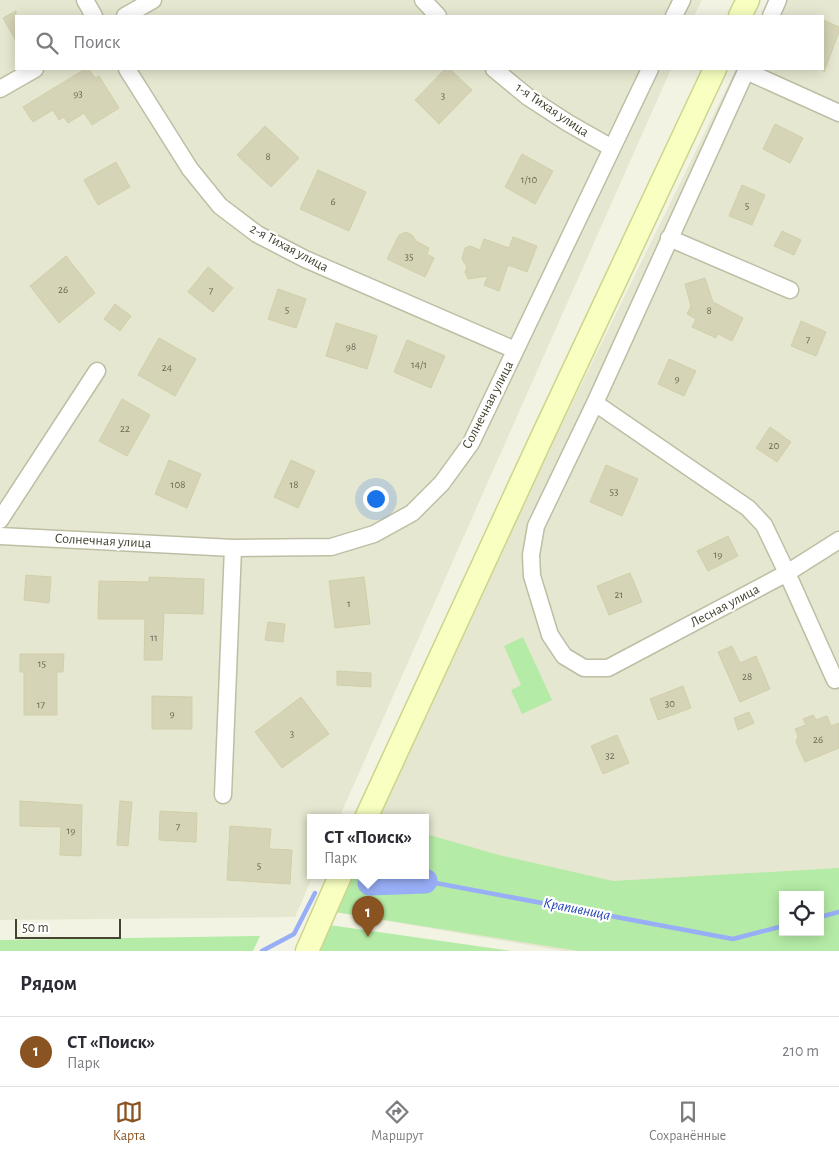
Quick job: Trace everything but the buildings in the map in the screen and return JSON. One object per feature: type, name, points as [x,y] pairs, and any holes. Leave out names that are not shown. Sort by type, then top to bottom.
[{"type":"street","points":[[85,0],[93,15]]},
{"type":"street","points":[[127,15],[153,0]]},
{"type":"street","points":[[424,0],[437,15]]},
{"type":"street","points":[[674,15],[682,0]]},
{"type":"street","points":[[740,15],[748,0]]},
{"type":"street","points":[[771,15],[778,0]]},
{"type":"street","points":[[0,89],[33,70]]},
{"type":"street","name":"2-я Тихая улица","points":[[128,70],[190,169],[220,206],[257,234],[305,259],[515,350]]},
{"type":"street","name":"1-я Тихая улица","points":[[495,70],[528,97],[612,148]]},
{"type":"street","name":"Солнечная улица","points":[[0,536],[233,548],[331,547],[374,534],[412,513],[442,483],[471,444],[650,70]]},
{"type":"street","points":[[368,814],[715,70]]},
{"type":"street","points":[[835,680],[764,525],[748,508],[594,403],[746,70],[839,113]]},
{"type":"street","points":[[669,238],[790,290]]},
{"type":"street","points":[[0,520],[97,371]]},
{"type":"street","name":"Лесная улица","points":[[594,403],[536,526],[531,555],[532,576],[550,635],[564,656],[584,668],[608,668],[787,573],[839,540]]},
{"type":"street","points":[[224,795],[233,548]]},
{"type":"street","points":[[307,951],[339,879]]},
{"type":"shaded area","points":[[0,0],[702,0],[694,15],[15,15],[15,70],[671,70],[341,814],[307,814],[307,879],[312,879],[295,917],[0,920]]},
{"type":"shaded area","points":[[770,0],[839,0],[839,951],[563,951],[335,912],[350,879],[429,879],[429,814],[379,814],[458,636],[736,70],[824,70],[824,15],[762,15]]},
{"type":"green space","points":[[523,637],[552,700],[522,714],[511,690],[521,685],[504,646]]},
{"type":"green space","points":[[429,835],[499,855],[613,881],[839,868],[839,951],[579,951],[335,912],[350,879],[429,879]]},
{"type":"green space","points":[[322,924],[511,951],[314,951]]},
{"type":"green space","points":[[260,936],[253,951],[0,951],[0,940]]},
{"type":"waterway","name":"Крапивница","points":[[425,881],[733,939],[779,927]]},
{"type":"waterway","name":"Крапивница","points":[[370,883],[425,881]]},
{"type":"waterway","name":"Крапивница","points":[[262,951],[294,934],[315,893]]},
{"type":"waterway","name":"Крапивница","points":[[824,916],[839,912]]},
{"type":"place","name":"СТ «Поиск»","points":[[368,937]]}]
